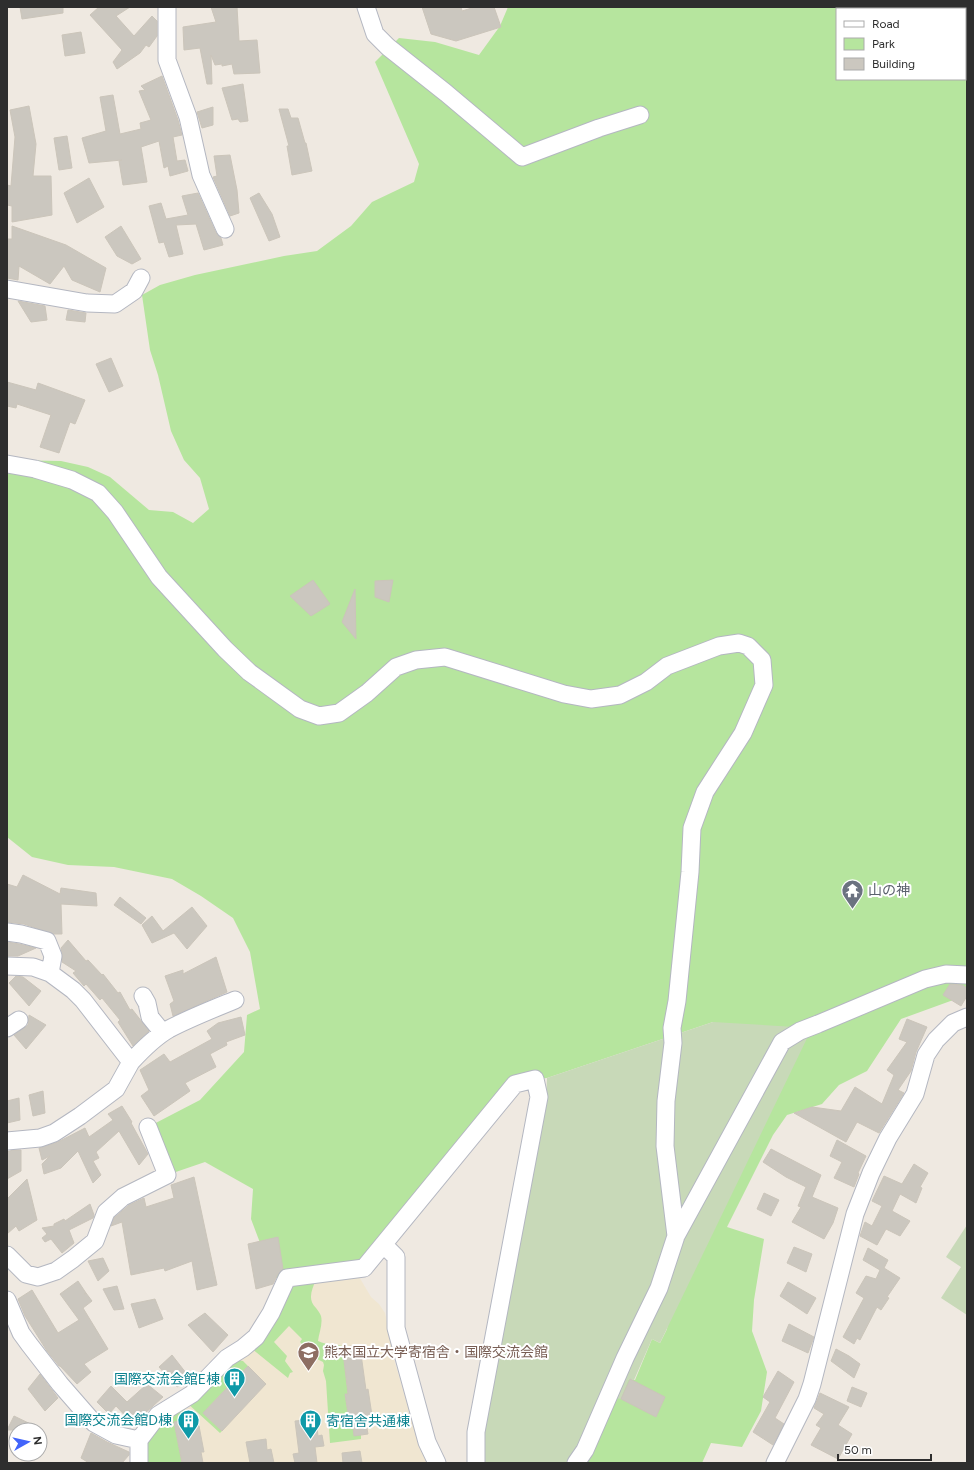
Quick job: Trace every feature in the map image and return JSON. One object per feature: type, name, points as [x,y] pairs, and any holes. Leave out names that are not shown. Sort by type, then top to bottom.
[{"type":"street","points":[[167,7],[167,60],[188,117],[201,175],[225,229]]},
{"type":"street","points":[[366,7],[375,34],[388,47],[446,92],[522,157],[599,128],[640,115]]},
{"type":"street","points":[[7,289],[87,303],[115,304],[134,291],[141,278]]},
{"type":"street","points":[[7,464],[36,469],[72,480],[98,493],[114,512],[159,577],[225,649],[249,672],[300,709],[319,716],[339,713],[367,694],[396,667],[416,660],[445,657],[564,694],[591,699],[620,694],[646,682],[667,666],[719,646],[739,643],[748,646],[762,660],[764,686],[743,733],[704,792],[692,828],[690,872],[672,1028],[673,1043],[666,1101],[665,1146],[676,1236]]},
{"type":"street","points":[[7,932],[47,941],[53,956],[50,973]]},
{"type":"street","points":[[7,966],[33,967],[50,973],[73,990],[83,1000],[131,1062]]},
{"type":"street","points":[[576,1463],[584,1450],[625,1358],[659,1288],[676,1236],[782,1042],[800,1031],[926,979],[946,974],[967,975]]},
{"type":"street","points":[[143,996],[147,1003],[150,1017],[163,1033]]},
{"type":"street","points":[[7,1141],[40,1138],[54,1133],[73,1121],[116,1089],[131,1062],[142,1050],[163,1033],[196,1016],[235,1000]]},
{"type":"street","points":[[775,1463],[807,1400],[855,1214],[871,1173],[888,1138],[915,1094],[926,1055],[936,1040],[953,1023],[967,1016]]},
{"type":"street","points":[[139,1463],[139,1440],[158,1415],[192,1394],[227,1358],[243,1348],[256,1337],[268,1321],[286,1278],[364,1268],[515,1084],[535,1079],[539,1097],[476,1432],[476,1463]]},
{"type":"street","points":[[7,1255],[26,1274],[38,1277],[56,1271],[95,1241],[106,1212],[123,1197],[167,1175],[148,1127]]},
{"type":"street","points":[[380,1249],[388,1249],[396,1257],[396,1328],[427,1442],[438,1463]]},
{"type":"street","points":[[7,1300],[21,1333],[60,1384],[94,1423],[116,1435],[139,1440]]},
{"type":"shaded area","name":"熊本国立大学寄宿舎・国際交流会館","points":[[358,1275],[371,1297],[379,1304],[385,1313],[395,1363],[409,1410],[430,1463],[144,1463],[180,1405],[296,1285]]},
{"type":"green space","points":[[508,7],[967,7],[967,995],[901,1019],[867,1071],[839,1085],[822,1104],[787,1115],[773,1135],[727,1227],[764,1239],[754,1300],[752,1331],[767,1372],[761,1411],[742,1447],[711,1443],[702,1463],[575,1463],[603,1391],[630,1379],[635,1380],[652,1339],[660,1343],[667,1329],[713,1022],[547,1078],[535,1079],[515,1084],[364,1268],[287,1278],[257,1277],[262,1248],[251,1219],[253,1189],[205,1162],[167,1175],[148,1127],[200,1100],[244,1052],[247,1015],[260,1009],[250,952],[233,918],[201,896],[172,879],[114,867],[68,865],[32,857],[7,837],[7,460],[61,461],[88,467],[110,477],[149,510],[173,512],[193,523],[209,509],[200,478],[184,460],[171,431],[158,375],[150,350],[142,295],[160,285],[195,275],[284,256],[317,251],[351,226],[372,202],[414,182],[419,164],[375,62],[399,38],[435,42],[479,55],[500,26]]},
{"type":"green space","points":[[713,1022],[812,1028],[660,1343],[652,1339],[634,1380],[629,1379],[621,1399],[615,1398],[575,1463],[483,1463],[483,1434],[546,1103],[547,1078]]},
{"type":"green space","points":[[967,1225],[967,1315],[941,1298],[961,1267],[946,1257]]},
{"type":"green space","points":[[316,1279],[311,1298],[313,1305],[321,1316],[318,1341],[345,1347],[346,1352],[343,1352],[348,1394],[345,1394],[349,1420],[352,1420],[361,1435],[361,1439],[330,1443],[326,1381],[323,1371],[323,1362],[317,1359],[311,1361],[313,1357],[300,1342],[302,1339],[289,1326],[274,1342],[287,1356],[285,1361],[293,1372],[290,1373],[288,1378],[251,1348],[291,1288]]},
{"type":"green space","points":[[238,1360],[243,1361],[248,1366],[203,1413],[222,1431],[220,1433],[186,1402]]},
{"type":"green space","points":[[180,1405],[194,1418],[174,1422],[182,1463],[144,1463],[145,1441]]},
{"type":"building","points":[[20,7],[63,7],[63,13],[22,19]]},
{"type":"building","points":[[99,7],[130,7],[116,16],[134,36],[152,16],[157,21],[157,36],[149,47],[146,45],[140,53],[117,69],[113,62],[122,50],[90,15]]},
{"type":"building","points":[[211,7],[237,7],[239,41],[257,40],[260,73],[234,74],[232,64],[222,66],[222,64],[215,65],[211,55],[212,84],[207,84],[200,48],[184,50],[183,27],[216,22]]},
{"type":"building","points":[[422,7],[461,7],[462,11],[475,7],[494,7],[501,27],[456,41],[431,34]]},
{"type":"building","points":[[81,32],[85,53],[65,56],[62,35]]},
{"type":"building","points":[[162,76],[182,135],[173,137],[177,161],[185,160],[188,171],[170,176],[168,166],[164,168],[159,141],[141,147],[147,182],[123,185],[119,161],[122,160],[89,163],[82,138],[106,131],[100,97],[113,95],[120,134],[141,129],[140,123],[151,120],[139,91],[145,90],[141,86]]},
{"type":"building","points":[[243,84],[248,121],[240,122],[238,119],[232,120],[222,88]]},
{"type":"building","points":[[29,106],[36,144],[33,176],[51,176],[52,215],[12,222],[12,206],[7,205],[7,185],[11,186],[15,137],[10,110]]},
{"type":"building","points":[[213,107],[213,125],[202,128],[197,112]]},
{"type":"building","points":[[279,109],[288,109],[291,118],[298,118],[306,143],[312,171],[292,175],[287,146],[289,146]]},
{"type":"building","points":[[67,136],[72,168],[59,170],[54,138]]},
{"type":"building","points":[[230,155],[237,190],[239,213],[230,216],[213,177],[217,176],[214,156]]},
{"type":"building","points":[[89,178],[104,207],[77,223],[64,193]]},
{"type":"building","points":[[198,193],[216,233],[221,238],[223,245],[204,250],[196,224],[176,225],[183,254],[169,257],[164,242],[159,243],[149,206],[161,203],[166,219],[188,215],[182,196]]},
{"type":"building","points":[[259,193],[272,214],[280,237],[269,241],[250,198]]},
{"type":"building","points":[[12,226],[66,245],[106,268],[100,292],[72,280],[64,266],[50,284],[19,266],[18,280],[7,278],[7,239],[12,239]]},
{"type":"building","points":[[121,226],[141,259],[132,264],[117,256],[105,237]]},
{"type":"building","points":[[18,301],[45,306],[47,320],[31,322]]},
{"type":"building","points":[[68,310],[86,313],[85,322],[66,320]]},
{"type":"building","points":[[111,358],[123,386],[109,392],[96,364]]},
{"type":"building","points":[[7,382],[36,390],[38,383],[85,400],[75,424],[70,422],[59,453],[40,447],[51,415],[17,404],[16,408],[7,406]]},
{"type":"building","points":[[313,580],[330,604],[311,616],[290,596]]},
{"type":"building","points":[[393,580],[389,602],[375,597],[375,581]]},
{"type":"building","points":[[355,589],[356,639],[342,622]]},
{"type":"building","points":[[23,875],[60,894],[61,888],[96,893],[97,906],[61,904],[62,934],[54,934],[24,924],[7,922],[7,884],[17,887]]},
{"type":"building","points":[[120,897],[146,918],[141,924],[114,905]]},
{"type":"building","points":[[192,907],[207,926],[187,949],[174,933],[152,943],[142,925],[152,916],[163,931]]},
{"type":"building","points":[[68,940],[86,961],[88,960],[102,975],[103,974],[118,993],[120,992],[130,1010],[132,1009],[149,1031],[133,1046],[118,1022],[120,1020],[102,998],[100,1000],[86,984],[84,986],[73,973],[76,971],[62,962],[61,948]]},
{"type":"building","points":[[7,942],[36,948],[18,956],[7,956]]},
{"type":"building","points":[[216,957],[227,992],[173,1016],[170,1004],[174,1001],[165,976],[183,970],[183,974]]},
{"type":"building","points":[[16,976],[23,977],[41,991],[29,1006],[9,983]]},
{"type":"building","points":[[950,984],[962,985],[967,988],[967,996],[961,1006],[943,995]]},
{"type":"building","points":[[29,1015],[46,1025],[26,1049],[14,1035],[28,1025]]},
{"type":"building","points":[[241,1017],[245,1035],[226,1042],[227,1045],[210,1054],[216,1067],[185,1083],[190,1091],[154,1116],[141,1096],[149,1090],[140,1070],[164,1054],[170,1062],[212,1039],[207,1031],[218,1023]]},
{"type":"building","points":[[907,1019],[927,1027],[916,1052],[911,1071],[898,1090],[904,1093],[879,1133],[857,1122],[846,1142],[794,1113],[812,1107],[841,1111],[855,1087],[882,1104],[894,1075],[887,1070],[907,1042],[899,1039]]},
{"type":"building","points":[[43,1091],[45,1113],[33,1116],[29,1095]]},
{"type":"building","points":[[19,1098],[20,1120],[7,1123],[7,1101]]},
{"type":"building","points":[[122,1106],[148,1154],[139,1165],[119,1131],[96,1152],[99,1158],[93,1161],[101,1175],[93,1183],[78,1151],[61,1168],[44,1174],[42,1164],[50,1156],[42,1160],[39,1148],[58,1142],[85,1128],[89,1137],[113,1120],[108,1114]]},
{"type":"building","points":[[837,1140],[866,1156],[858,1173],[859,1174],[854,1187],[834,1178],[842,1162],[830,1156]]},
{"type":"building","points":[[771,1149],[821,1175],[812,1197],[838,1208],[833,1223],[824,1239],[792,1222],[801,1207],[798,1206],[806,1187],[786,1177],[763,1162]]},
{"type":"building","points":[[21,1150],[21,1171],[7,1179],[7,1152]]},
{"type":"building","points":[[914,1164],[928,1173],[920,1187],[922,1188],[916,1203],[900,1194],[892,1211],[910,1221],[900,1236],[886,1229],[877,1245],[860,1236],[865,1222],[872,1226],[882,1206],[872,1201],[884,1176],[902,1184]]},
{"type":"building","points":[[194,1177],[217,1285],[197,1290],[192,1261],[165,1271],[164,1268],[131,1275],[122,1222],[111,1226],[114,1218],[129,1205],[144,1198],[146,1207],[174,1198],[171,1185]]},
{"type":"building","points":[[27,1179],[37,1220],[19,1231],[16,1226],[7,1234],[7,1199]]},
{"type":"building","points":[[764,1193],[779,1200],[771,1216],[757,1209]]},
{"type":"building","points":[[90,1204],[94,1215],[93,1218],[69,1230],[74,1243],[62,1253],[51,1239],[45,1242],[42,1238],[47,1234],[42,1228],[54,1226],[54,1224],[64,1219],[65,1221]]},
{"type":"building","points":[[278,1237],[283,1269],[278,1274],[273,1284],[256,1289],[248,1244]]},
{"type":"building","points":[[794,1247],[812,1254],[806,1272],[787,1263]]},
{"type":"building","points":[[868,1248],[888,1260],[884,1268],[900,1278],[887,1297],[889,1298],[881,1310],[877,1307],[860,1340],[857,1338],[854,1344],[843,1337],[864,1298],[856,1293],[866,1276],[876,1279],[880,1270],[863,1260]]},
{"type":"building","points":[[103,1258],[109,1271],[98,1281],[88,1261]]},
{"type":"building","points":[[78,1281],[92,1301],[83,1308],[108,1349],[84,1364],[91,1372],[77,1384],[59,1366],[47,1351],[25,1316],[18,1299],[32,1290],[58,1333],[79,1320],[60,1294]]},
{"type":"building","points":[[788,1282],[816,1298],[807,1314],[780,1296]]},
{"type":"building","points":[[117,1286],[124,1309],[114,1310],[103,1289]]},
{"type":"building","points":[[155,1299],[163,1319],[139,1328],[131,1304]]},
{"type":"building","points":[[205,1313],[228,1335],[213,1352],[188,1325]]},
{"type":"building","points":[[789,1324],[814,1337],[808,1353],[782,1341]]},
{"type":"building","points":[[358,1345],[358,1347],[360,1347],[366,1390],[368,1389],[373,1422],[366,1423],[368,1434],[354,1436],[352,1420],[349,1420],[345,1394],[348,1394],[343,1352],[346,1352],[345,1347]]},
{"type":"building","points":[[836,1349],[860,1364],[854,1378],[831,1361]]},
{"type":"building","points":[[172,1355],[190,1378],[177,1387],[159,1367]]},
{"type":"building","name":"国際交流会館E棟","points":[[248,1366],[266,1384],[222,1431],[203,1413]]},
{"type":"building","points":[[778,1371],[794,1382],[775,1418],[784,1424],[773,1445],[753,1432],[770,1402],[763,1397]]},
{"type":"building","points":[[40,1374],[58,1398],[45,1411],[28,1389]]},
{"type":"building","points":[[630,1379],[665,1397],[656,1417],[621,1399]]},
{"type":"building","points":[[147,1384],[163,1397],[133,1424],[116,1406],[109,1414],[97,1402],[111,1386],[127,1402]]},
{"type":"building","points":[[852,1387],[867,1393],[861,1407],[847,1401]]},
{"type":"building","points":[[820,1393],[849,1407],[838,1425],[852,1434],[838,1459],[811,1445],[821,1428],[816,1425],[824,1414],[814,1408]]},
{"type":"building","points":[[14,1416],[26,1422],[11,1422]]},
{"type":"building","name":"国際交流会館D棟","points":[[191,1419],[199,1426],[204,1452],[201,1452],[203,1463],[182,1463],[174,1422]]},
{"type":"building","name":"寄宿舎共通棟","points":[[316,1419],[318,1436],[322,1435],[324,1446],[315,1447],[317,1463],[295,1463],[293,1454],[299,1453],[295,1421]]},
{"type":"building","points":[[91,1433],[129,1452],[129,1455],[122,1463],[89,1463],[81,1458]]},
{"type":"building","points":[[266,1439],[267,1450],[271,1449],[274,1463],[250,1463],[246,1442]]},
{"type":"building","points":[[360,1451],[362,1463],[343,1463],[342,1453]]},
{"type":"place","name":"山の神","points":[[853,910]]},
{"type":"place","name":"熊本国立大学寄宿舎・国際交流会館","points":[[309,1372]]},
{"type":"place","name":"国際交流会館E棟","points":[[235,1398]]},
{"type":"place","name":"国際交流会館D棟","points":[[188,1440]]},
{"type":"place","name":"寄宿舎共通棟","points":[[310,1440]]}]
